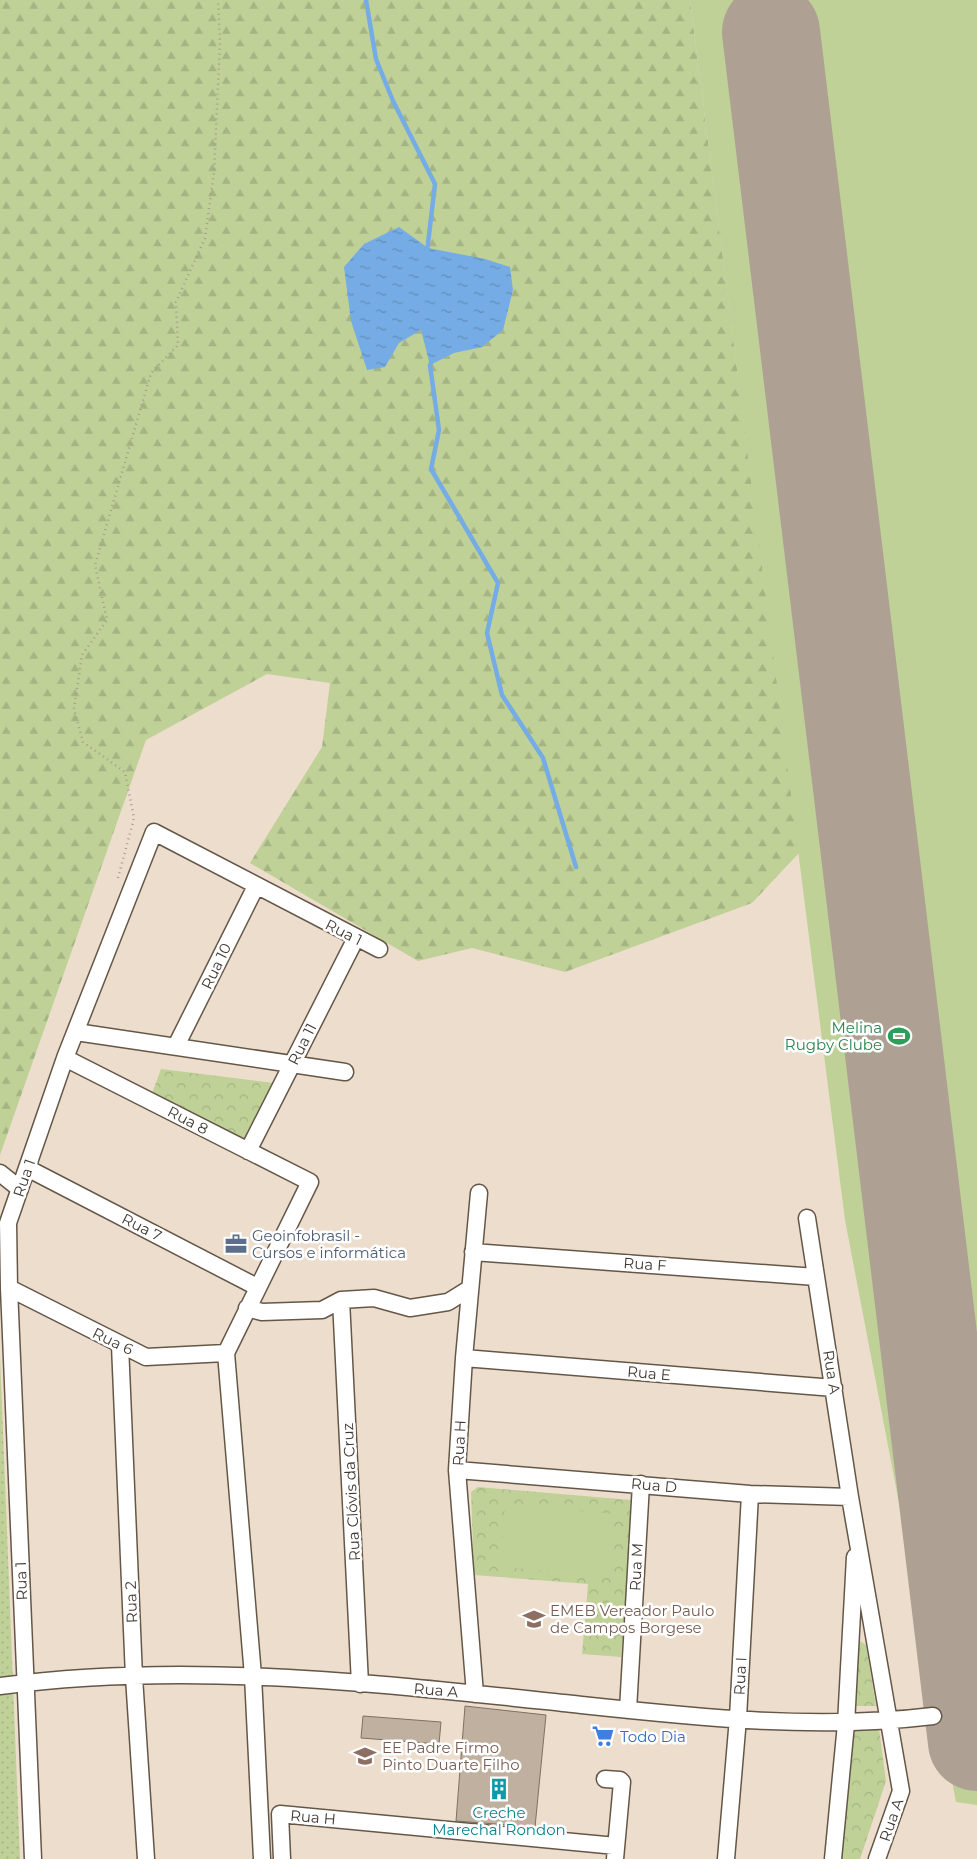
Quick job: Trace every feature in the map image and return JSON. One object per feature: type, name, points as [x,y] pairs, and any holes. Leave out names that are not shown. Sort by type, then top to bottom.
[{"type":"street","name":"Rua 1","points":[[33,1859],[8,1288],[8,1223],[65,1058],[154,832],[379,949]]},
{"type":"street","name":"Rua 10","points":[[176,1046],[256,886]]},
{"type":"street","name":"Rua 11","points":[[248,1151],[356,938]]},
{"type":"street","points":[[76,1032],[345,1072]]},
{"type":"street","name":"Rua 8","points":[[65,1058],[310,1182],[257,1287]]},
{"type":"street","name":"Rua 7","points":[[27,1168],[257,1287]]},
{"type":"street","points":[[0,1173],[20,1189]]},
{"type":"street","name":"Rua H","points":[[475,1694],[458,1470],[469,1289],[479,1193]]},
{"type":"street","name":"Rua A","points":[[806,1218],[850,1497],[902,1791],[877,1859]]},
{"type":"street","name":"Rua F","points":[[473,1252],[816,1277]]},
{"type":"street","points":[[257,1287],[226,1353],[253,1676],[262,1859]]},
{"type":"street","name":"Rua 6","points":[[8,1288],[146,1357],[226,1353]]},
{"type":"street","points":[[247,1308],[262,1312],[322,1310],[341,1300],[374,1298],[410,1308],[448,1302],[469,1289]]},
{"type":"street","name":"Rua Clóvis da Cruz","points":[[341,1300],[360,1684]]},
{"type":"street","name":"Rua 2","points":[[120,1345],[134,1676],[146,1859]]},
{"type":"street","name":"Rua E","points":[[464,1358],[834,1388]]},
{"type":"street","name":"Rua D","points":[[458,1470],[750,1494],[850,1497]]},
{"type":"street","name":"Rua M","points":[[628,1710],[641,1484]]},
{"type":"street","name":"Rua I","points":[[726,1859],[738,1718],[750,1494]]},
{"type":"street","name":"Rua A","points":[[833,1859],[846,1724],[856,1526]]},
{"type":"street","name":"Rua A","points":[[0,1686],[134,1676],[253,1676],[475,1694],[628,1710],[738,1718],[846,1724],[890,1722],[933,1716]]},
{"type":"street","points":[[605,1778],[622,1782],[615,1852]]},
{"type":"street","name":"Rua H","points":[[282,1859],[280,1814],[615,1852]]},
{"type":"path","points":[[117,883],[134,818],[125,772],[83,742],[74,708],[82,655],[106,620],[95,564],[151,373],[178,345],[176,302],[205,238],[214,172],[220,42],[218,0]]},
{"type":"green space","points":[[0,0],[690,0],[799,853],[752,903],[565,972],[472,948],[418,961],[250,863],[322,747],[330,683],[267,674],[146,740],[0,1155]]},
{"type":"green space","name":"Melina Rugby Clube","points":[[690,0],[977,0],[977,1805],[956,1802],[845,1220]]},
{"type":"green space","points":[[161,1069],[274,1083],[245,1143],[151,1096]]},
{"type":"green space","points":[[0,1356],[20,1859],[0,1859]]},
{"type":"green space","points":[[478,1487],[631,1500],[635,1504],[621,1657],[582,1654],[588,1584],[474,1575],[471,1492]]},
{"type":"green space","points":[[505,1505],[615,1514],[610,1576],[500,1567]]},
{"type":"green space","points":[[860,1641],[866,1645],[876,1706],[851,1706],[857,1642]]},
{"type":"green space","points":[[851,1726],[879,1729],[886,1781],[860,1859],[839,1859]]},
{"type":"water","points":[[399,227],[428,248],[485,259],[510,267],[513,290],[503,330],[482,347],[454,353],[430,365],[421,330],[399,343],[385,367],[367,370],[351,321],[344,267],[364,244]]},
{"type":"building","name":"Creche Marechal Rondon","points":[[465,1706],[546,1715],[535,1827],[456,1821]]},
{"type":"building","points":[[363,1716],[441,1722],[439,1744],[361,1738]]},
{"type":"waterway","points":[[366,0],[376,59],[393,101],[435,184],[427,252]]},
{"type":"waterway","points":[[432,361],[430,365],[439,430],[431,469],[498,583],[487,633],[502,695],[543,758],[576,867]]},
{"type":"runway","points":[[771,32],[977,1742]]},
{"type":"place","name":"Melina Rugby Clube","points":[[899,1036]]},
{"type":"place","name":"Geoinfobrasil - Cursos e informática","points":[[236,1244]]},
{"type":"place","name":"EMEB Vereador Paulo de Campos Borgese","points":[[534,1619]]},
{"type":"place","name":"Todo Dia","points":[[603,1736]]},
{"type":"place","name":"EE Padre Firmo Pinto Duarte Filho","points":[[365,1756]]},
{"type":"place","name":"Creche Marechal Rondon","points":[[499,1789]]}]
